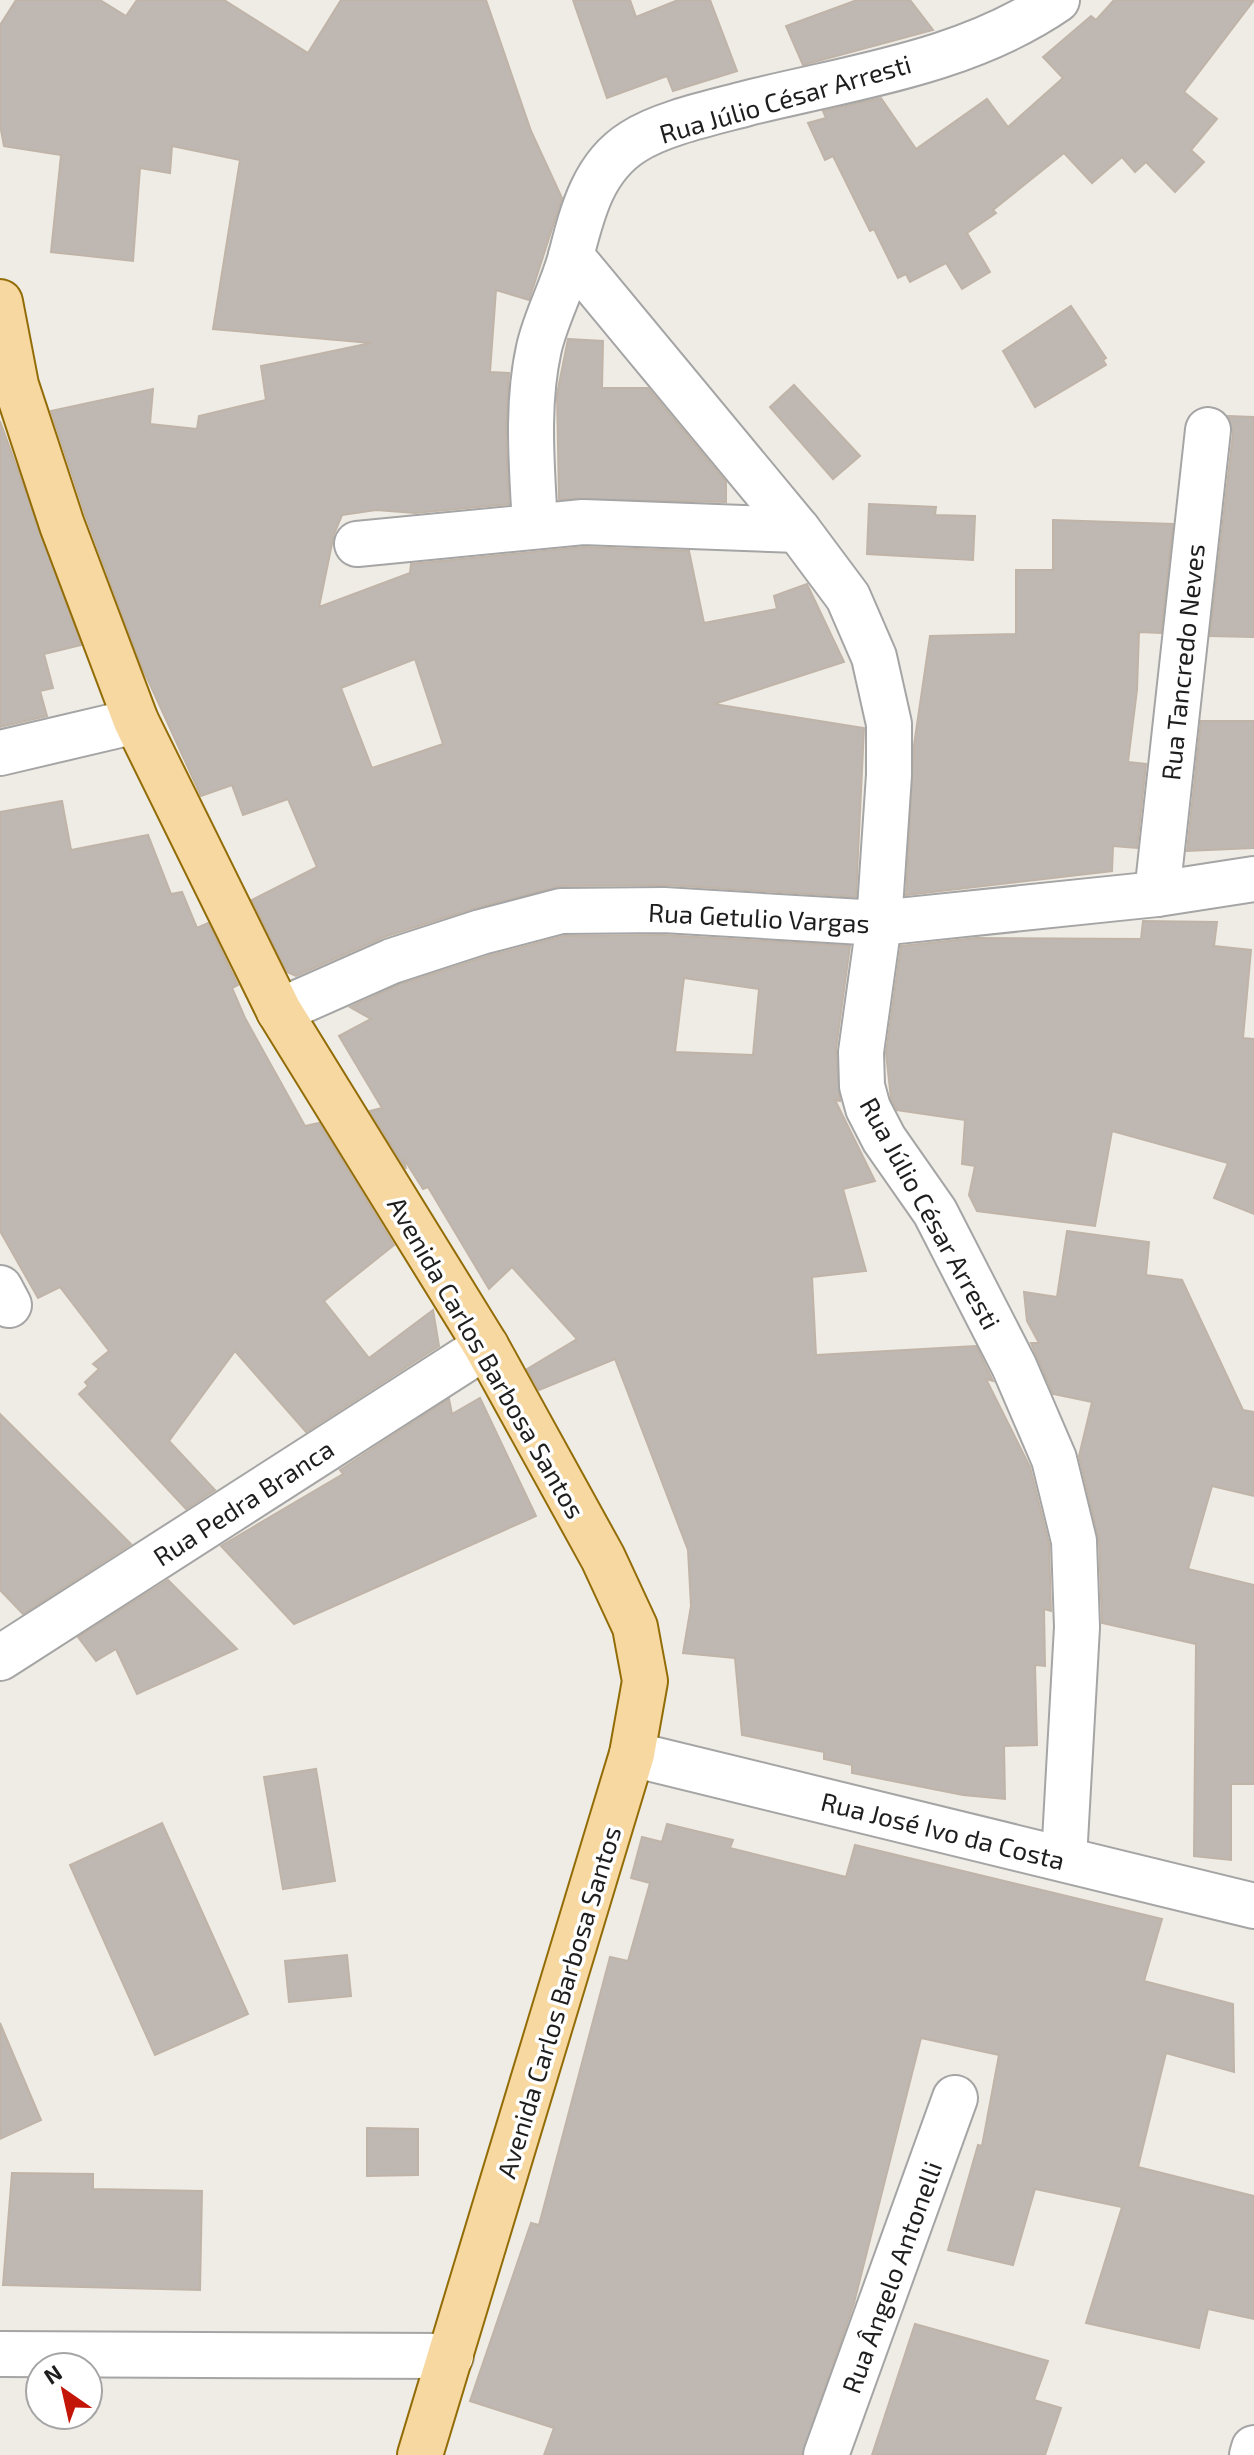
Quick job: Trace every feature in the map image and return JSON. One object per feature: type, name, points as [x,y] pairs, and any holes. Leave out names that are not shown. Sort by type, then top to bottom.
[{"type":"main road","name":"Avenida Carlos Barbosa Santos","points":[[0,302],[8,386],[136,721],[279,1011],[486,1346],[603,1558],[635,1627],[645,1681],[632,1754],[420,2455]]},
{"type":"street","name":"Rua Júlio César Arresti","points":[[535,526],[531,422],[534,374],[585,200],[609,164],[633,142],[724,110],[969,48],[1027,21],[1057,0]]},
{"type":"street","name":"Rua Júlio César Arresti","points":[[571,256],[798,530],[848,597],[874,657],[889,724],[879,923],[861,1052],[862,1086],[868,1108],[884,1139],[935,1212],[1014,1366],[1054,1459],[1074,1541],[1077,1627],[1064,1859]]},
{"type":"street","name":"Rua Tancredo Neves","points":[[1157,894],[1208,430]]},
{"type":"street","points":[[357,544],[535,526],[616,522],[798,530]]},
{"type":"street","points":[[0,753],[136,721]]},
{"type":"street","name":"Rua Getulio Vargas","points":[[279,1011],[392,961],[481,932],[561,911],[664,910],[879,923],[1157,894],[1254,879]]},
{"type":"street","name":"Rua Pedra Branca","points":[[0,1658],[486,1346]]},
{"type":"street","name":"Rua José Ivo da Costa","points":[[632,1754],[1254,1906]]},
{"type":"street","name":"Rua Ângelo Antonelli","points":[[826,2455],[955,2098]]},
{"type":"street","points":[[0,2354],[451,2356]]},
{"type":"street","points":[[1252,2455],[1254,2448]]},
{"type":"building","points":[[16,0],[100,0],[126,16],[137,0],[224,0],[308,53],[341,0],[486,0],[531,131],[562,198],[529,300],[496,290],[490,372],[509,373],[506,436],[509,504],[415,513],[376,510],[342,515],[334,534],[319,607],[410,573],[411,564],[584,547],[689,551],[704,623],[777,609],[774,596],[807,584],[844,662],[714,704],[864,728],[856,897],[666,885],[560,886],[475,908],[384,937],[296,976],[287,972],[252,900],[317,867],[288,799],[243,815],[232,785],[201,796],[142,667],[86,517],[51,411],[153,389],[150,424],[197,429],[199,416],[266,400],[261,366],[371,343],[213,329],[240,160],[172,146],[170,173],[140,168],[133,261],[51,252],[61,155],[4,146],[0,125],[0,25]],"holes":[[[415,659],[443,744],[372,768],[341,688]]]},
{"type":"building","points":[[573,0],[630,0],[636,17],[678,0],[710,0],[737,71],[673,91],[667,76],[607,98]]},
{"type":"building","points":[[857,0],[910,0],[933,30],[803,65],[786,26]]},
{"type":"building","points":[[1114,0],[1254,0],[1184,92],[1217,119],[1191,150],[1204,162],[1175,192],[1146,162],[1135,172],[1122,157],[1092,183],[1064,153],[993,210],[996,213],[967,233],[990,272],[962,289],[946,263],[910,282],[906,274],[898,278],[874,229],[870,231],[833,156],[825,160],[808,123],[826,118],[823,111],[881,98],[916,149],[987,99],[1008,127],[1063,78],[1043,57],[1091,16],[1096,20]]},
{"type":"building","points":[[1071,306],[1106,358],[1103,360],[1106,365],[1035,407],[1003,351]]},
{"type":"building","points":[[568,339],[603,341],[602,388],[648,388],[726,482],[726,502],[559,499],[557,394]]},
{"type":"building","points":[[794,385],[860,456],[833,479],[770,407]]},
{"type":"building","points":[[1228,416],[1254,417],[1254,637],[1210,636],[1233,433]]},
{"type":"building","points":[[0,421],[81,645],[44,654],[53,688],[40,691],[47,716],[0,727]]},
{"type":"building","points":[[869,504],[936,507],[935,515],[975,516],[973,560],[867,554]]},
{"type":"building","points":[[1053,520],[1173,524],[1161,633],[1139,632],[1137,690],[1128,762],[1146,764],[1137,848],[1113,846],[1112,871],[906,895],[914,745],[930,636],[1016,634],[1016,570],[1053,570]]},
{"type":"building","points":[[1201,721],[1254,721],[1254,848],[1187,851]]},
{"type":"building","points":[[62,801],[71,850],[148,835],[171,894],[182,892],[197,928],[208,923],[238,985],[232,988],[245,1018],[305,1126],[319,1123],[394,1245],[324,1301],[369,1358],[433,1310],[439,1346],[306,1432],[235,1351],[169,1441],[215,1490],[186,1509],[79,1394],[88,1386],[85,1382],[99,1369],[93,1364],[109,1351],[60,1287],[38,1298],[0,1231],[0,812]]},
{"type":"building","points":[[1143,921],[1217,922],[1214,946],[1251,950],[1243,1038],[1254,1039],[1254,1214],[1214,1198],[1228,1163],[1112,1131],[1095,1226],[977,1211],[969,1195],[975,1166],[962,1164],[965,1120],[897,1110],[891,1099],[886,1053],[901,946],[977,938],[1141,939]]},
{"type":"building","points":[[663,935],[850,946],[836,1049],[840,1101],[835,1100],[875,1181],[843,1189],[866,1271],[812,1277],[816,1355],[976,1346],[993,1381],[986,1379],[1030,1467],[1049,1544],[1051,1611],[1044,1609],[1045,1666],[1035,1665],[1037,1745],[1004,1746],[1005,1799],[963,1795],[852,1773],[852,1765],[824,1759],[824,1752],[742,1735],[735,1658],[683,1653],[691,1606],[688,1550],[615,1359],[539,1390],[527,1369],[577,1339],[512,1267],[489,1289],[428,1187],[423,1189],[404,1159],[406,1169],[370,1111],[382,1108],[339,1036],[371,1019],[350,1007],[401,984],[564,936]],"holes":[[[684,978],[759,989],[753,1055],[675,1052]]]},
{"type":"building","points":[[1067,1231],[1149,1242],[1146,1275],[1182,1280],[1243,1410],[1254,1412],[1254,1496],[1212,1486],[1188,1569],[1254,1585],[1254,1784],[1231,1784],[1231,1860],[1194,1856],[1196,1644],[1102,1623],[1099,1540],[1079,1456],[1092,1402],[1053,1394],[1031,1343],[1039,1343],[1027,1321],[1024,1292],[1057,1297]]},
{"type":"building","points":[[480,1398],[536,1516],[294,1624],[221,1546],[343,1474],[340,1470],[449,1399],[452,1414]]},
{"type":"building","points":[[0,1414],[131,1544],[23,1614],[0,1590]]},
{"type":"building","points":[[168,1580],[237,1649],[137,1694],[116,1649],[96,1661],[78,1637]]},
{"type":"building","points":[[316,1769],[335,1881],[283,1889],[264,1777]]},
{"type":"building","points":[[162,1823],[248,2014],[155,2055],[70,1865]]},
{"type":"building","points":[[667,1824],[733,1840],[730,1848],[846,1877],[855,1845],[1162,1919],[1144,1981],[1233,2004],[1234,2072],[1166,2053],[1138,2167],[1254,2196],[1254,2319],[1208,2309],[1199,2348],[1086,2323],[1122,2207],[1035,2189],[1013,2265],[948,2250],[978,2145],[982,2146],[999,2055],[921,2038],[854,2303],[802,2455],[544,2455],[554,2428],[470,2401],[531,2223],[539,2225],[610,1957],[628,1961],[650,1883],[631,1878],[642,1837],[662,1842]]},
{"type":"building","points":[[347,1955],[351,1996],[289,2002],[285,1961]]},
{"type":"building","points":[[0,2023],[41,2120],[0,2139]]},
{"type":"building","points":[[367,2128],[418,2129],[418,2175],[367,2176]]},
{"type":"building","points":[[12,2173],[93,2174],[93,2189],[202,2191],[200,2290],[3,2285]]},
{"type":"building","points":[[915,2324],[1048,2361],[1034,2400],[1061,2408],[1045,2455],[872,2455]]}]
